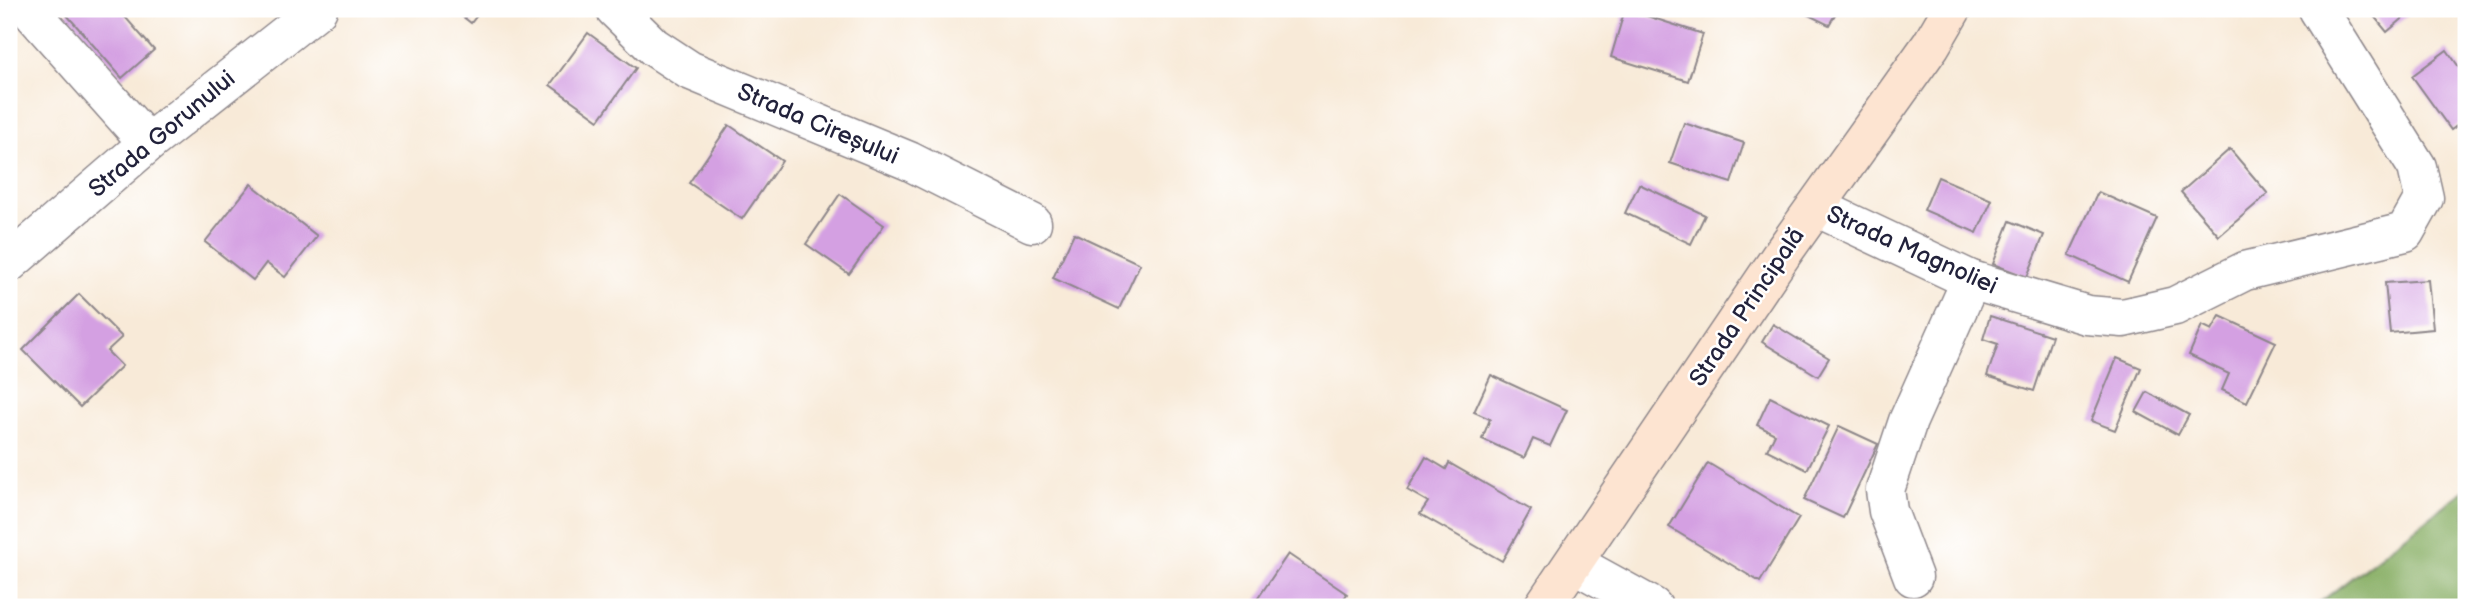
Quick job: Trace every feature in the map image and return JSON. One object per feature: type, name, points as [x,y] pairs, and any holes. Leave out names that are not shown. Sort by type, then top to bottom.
[{"type":"main road","name":"Strada Principală","points":[[1544,607],[1816,207],[1931,45],[1952,9]]},
{"type":"street","points":[[29,9],[148,144]]},
{"type":"street","name":"Strada Gorunului","points":[[9,263],[148,144],[318,9]]},
{"type":"street","name":"Strada Cireșului","points":[[615,9],[654,47],[689,70],[909,162],[1032,223]]},
{"type":"street","name":"Strada Magnoliei","points":[[1816,207],[1971,280],[2087,315],[2123,318],[2175,306],[2245,271],[2404,232],[2424,198],[2417,167],[2318,9]]},
{"type":"street","points":[[1913,577],[1888,511],[1885,490],[1908,421],[1971,280]]},
{"type":"street","points":[[1575,564],[1653,607]]},
{"type":"green space","points":[[2466,489],[2466,607],[2314,607]]},
{"type":"building","points":[[72,9],[135,9],[125,17],[154,50],[122,78],[66,14]]},
{"type":"building","points":[[453,9],[482,9],[471,23]]},
{"type":"building","points":[[1625,9],[1703,34],[1688,81],[1611,57]]},
{"type":"building","points":[[1796,9],[1838,9],[1829,25]]},
{"type":"building","points":[[2368,9],[2414,9],[2387,32]]},
{"type":"building","points":[[588,33],[636,68],[599,120],[550,85]]},
{"type":"building","points":[[2447,50],[2466,77],[2466,119],[2451,130],[2412,76]]},
{"type":"building","points":[[1684,123],[1744,143],[1731,183],[1670,163]]},
{"type":"building","points":[[729,125],[782,161],[742,219],[689,183]]},
{"type":"building","points":[[2230,149],[2268,194],[2219,236],[2181,192]]},
{"type":"building","points":[[1938,177],[1992,200],[1977,233],[1924,210]]},
{"type":"building","points":[[251,184],[317,236],[285,277],[266,263],[253,280],[205,242]]},
{"type":"building","points":[[1639,184],[1705,215],[1691,244],[1625,213]]},
{"type":"building","points":[[2098,192],[2157,218],[2128,282],[2069,255]]},
{"type":"building","points":[[840,194],[884,225],[849,274],[806,244]]},
{"type":"building","points":[[2010,221],[2044,235],[2027,277],[1993,264]]},
{"type":"building","points":[[1074,233],[1140,264],[1119,309],[1053,278]]},
{"type":"building","points":[[2428,280],[2433,329],[2390,333],[2385,283]]},
{"type":"building","points":[[79,294],[122,337],[107,351],[122,366],[80,407],[23,350]]},
{"type":"building","points":[[1990,316],[2052,336],[2034,391],[1987,376],[1998,344],[1983,339]]},
{"type":"building","points":[[2220,316],[2276,342],[2247,402],[2222,390],[2229,374],[2189,355],[2202,325],[2212,330]]},
{"type":"building","points":[[1773,324],[1829,358],[1818,376],[1762,342]]},
{"type":"building","points":[[2117,358],[2141,368],[2115,430],[2091,421]]},
{"type":"building","points":[[1491,375],[1567,410],[1550,446],[1533,439],[1524,458],[1482,439],[1490,419],[1474,412]]},
{"type":"building","points":[[2147,392],[2189,415],[2178,435],[2136,412]]},
{"type":"building","points":[[1770,397],[1829,426],[1807,470],[1767,450],[1775,434],[1757,425]]},
{"type":"building","points":[[1839,426],[1878,444],[1843,518],[1804,500]]},
{"type":"building","points":[[1426,457],[1446,469],[1449,463],[1531,510],[1502,561],[1420,514],[1428,502],[1407,490]]},
{"type":"building","points":[[1708,463],[1799,518],[1760,582],[1669,527]]},
{"type":"building","points":[[1288,554],[1347,594],[1338,607],[1252,607]]}]
